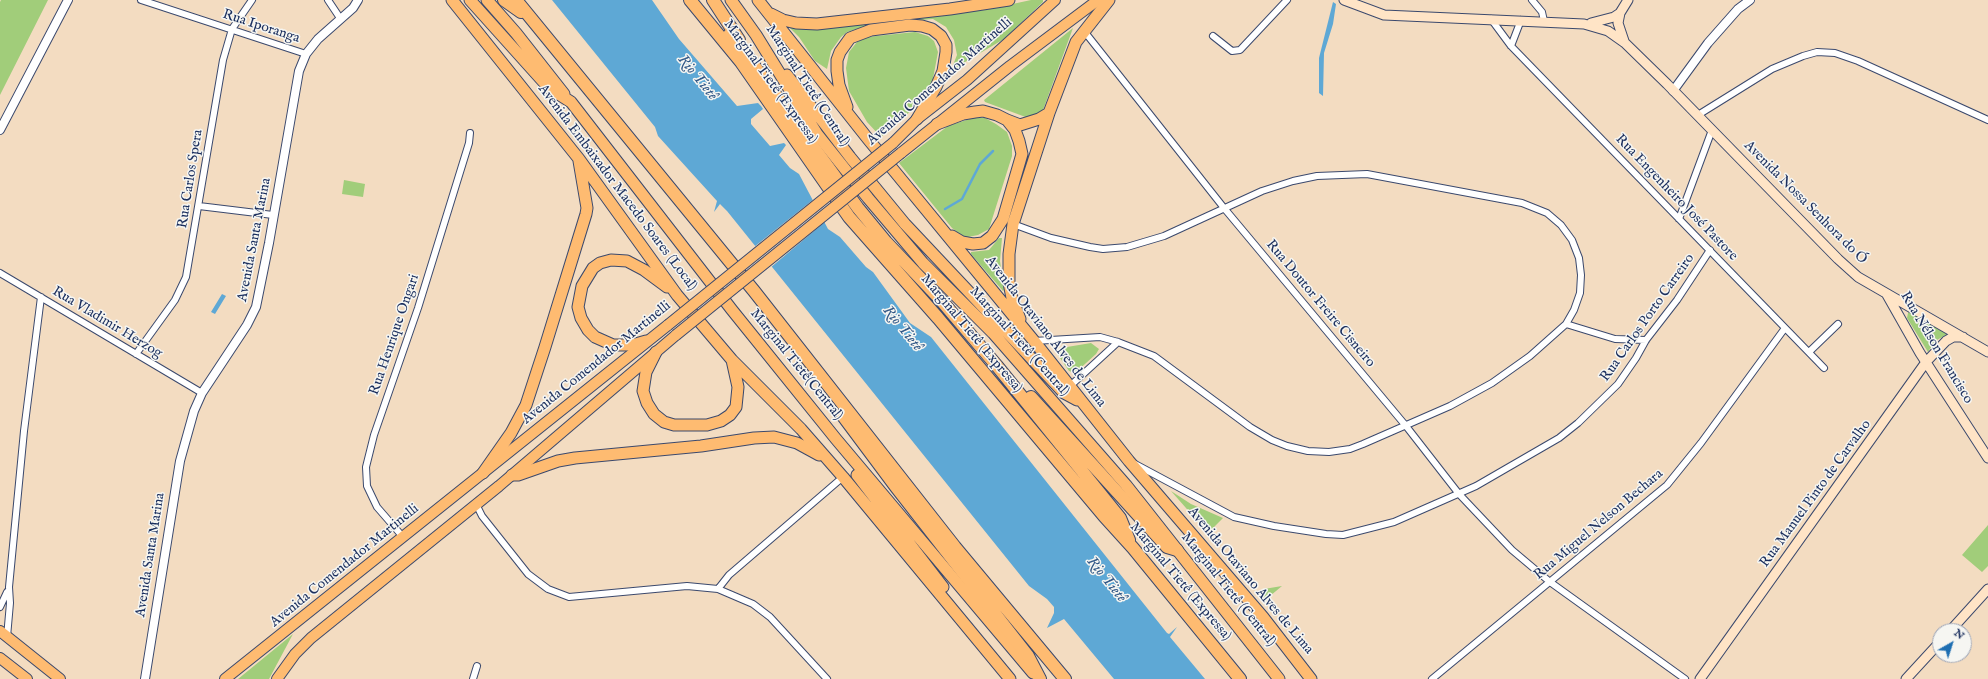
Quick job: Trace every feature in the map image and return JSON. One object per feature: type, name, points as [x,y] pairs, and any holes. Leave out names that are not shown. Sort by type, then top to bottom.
[{"type":"highway","name":"Avenida Embaixador Macedo Soares (Local)","points":[[452,0],[579,159],[677,295],[732,360],[801,430],[830,462],[955,612]]},
{"type":"highway","points":[[470,0],[549,88],[571,102]]},
{"type":"highway","points":[[487,0],[516,32],[571,102]]},
{"type":"highway","points":[[504,0],[532,20]]},
{"type":"highway","points":[[516,0],[832,389],[955,547],[1065,679]]},
{"type":"highway","name":"Marginal Tietê (Expressa)","points":[[690,0],[741,62],[849,217],[938,318],[1099,510],[1133,548],[1240,679]]},
{"type":"highway","points":[[700,0],[745,53],[858,208],[886,242],[941,300],[997,366],[1120,518],[1133,548]]},
{"type":"highway","points":[[713,0],[740,42],[745,53]]},
{"type":"highway","name":"Marginal Tietê (Central)","points":[[731,0],[756,35],[817,134],[868,198],[924,263],[993,333],[1126,485],[1279,679]]},
{"type":"highway","points":[[761,4],[774,16],[783,20],[796,23],[818,24],[950,10],[1009,0]]},
{"type":"highway","points":[[1023,327],[1012,298],[1009,283],[1009,254],[1013,224],[1048,113],[1076,42],[1109,0]]},
{"type":"highway","name":"Avenida Otaviano Alves de Lima","points":[[761,4],[868,139],[1023,327],[1129,461],[1263,617],[1311,679]]},
{"type":"highway","points":[[868,139],[843,99],[837,71],[837,60],[840,52],[850,38],[857,34],[871,30],[910,25],[932,29],[941,36],[946,45],[943,71],[936,87],[917,119]]},
{"type":"highway","points":[[756,35],[850,157],[905,224],[1064,393],[1081,402]]},
{"type":"highway","name":"Marginal Tietê(Central)","points":[[571,102],[732,310],[836,439]]},
{"type":"highway","points":[[937,124],[963,114],[983,111],[1020,125],[1039,119],[1048,113]]},
{"type":"highway","points":[[944,230],[962,242],[973,244],[988,240],[998,228],[1022,154],[1015,130],[1007,120]]},
{"type":"highway","points":[[483,473],[510,433],[526,404],[582,229],[587,208],[579,159]]},
{"type":"highway","points":[[646,341],[632,345],[613,345],[595,337],[588,330],[580,318],[578,307],[581,291],[586,277],[593,268],[600,263],[611,260],[627,261],[644,270],[677,295]]},
{"type":"highway","points":[[656,352],[646,372],[643,391],[647,403],[654,414],[664,422],[674,425],[707,425],[721,421],[730,415],[736,407],[738,393],[732,360]]},
{"type":"highway","points":[[997,366],[1016,380],[1167,547],[1177,550]]},
{"type":"highway","points":[[832,389],[844,417],[1028,656],[1039,679]]},
{"type":"highway","points":[[512,475],[518,475],[542,466],[575,458],[774,437],[805,447],[830,462]]},
{"type":"highway","points":[[836,439],[1039,679]]},
{"type":"highway","points":[[836,439],[842,456],[940,582],[955,612],[1010,679]]},
{"type":"main road","name":"Avenida Comendador Martinelli","points":[[225,679],[893,143],[917,119],[967,80],[1055,0]]},
{"type":"main road","name":"Avenida Comendador Martinelli","points":[[277,679],[295,654],[311,638],[512,475],[676,335],[937,124],[1098,0]]},
{"type":"main road","name":"Avenida Nossa Senhora do Ó","points":[[1344,0],[1384,15],[1544,21],[1584,24],[1600,27],[1608,31],[1625,43],[1698,115],[1838,259],[1858,277],[1988,352]]},
{"type":"main road","points":[[1620,13],[1628,0]]},
{"type":"main road","name":"Avenida Nossa Senhora do Ó","points":[[1584,24],[1609,19],[1620,13]]},
{"type":"main road","name":"Avenida Nossa Senhora do Ó","points":[[1620,13],[1618,23],[1625,43]]},
{"type":"main road","name":"Rua Nélson Francisco","points":[[1885,292],[1926,362],[1988,458]]},
{"type":"main road","name":"Rua Manuel Pinto de Carvalho","points":[[1700,679],[1926,362],[1946,341],[1953,337],[1963,337]]},
{"type":"main road","points":[[1957,623],[1988,589]]},
{"type":"main road","points":[[4,634],[60,679]]},
{"type":"main road","points":[[1906,679],[1932,651]]},
{"type":"main road","points":[[0,658],[27,679]]},
{"type":"main road","points":[[49,669],[67,679]]},
{"type":"street","points":[[0,130],[68,0]]},
{"type":"street","name":"Rua Iporanga","points":[[141,0],[306,54]]},
{"type":"street","name":"Rua Carlos Spera","points":[[136,354],[182,287],[186,277],[223,60],[232,30],[252,0]]},
{"type":"street","points":[[328,0],[340,18]]},
{"type":"street","name":"Avenida Santa Marina","points":[[145,679],[180,461],[194,411],[202,393],[247,325],[256,308],[299,71],[306,54],[318,39],[353,8],[358,0]]},
{"type":"street","points":[[1212,36],[1232,51],[1240,50],[1287,0]]},
{"type":"street","points":[[1532,0],[1542,12],[1544,21]]},
{"type":"street","points":[[1673,91],[1708,43],[1734,14],[1750,0]]},
{"type":"street","name":"Rua Engenheiro José Pastore","points":[[1491,20],[1511,46],[1824,368]]},
{"type":"street","points":[[1511,46],[1521,20]]},
{"type":"street","name":"Rua Doutor Freire Cisneiro","points":[[1084,31],[1224,208],[1406,426],[1459,494],[1512,550],[1550,582],[1685,679]]},
{"type":"street","points":[[1698,115],[1772,69],[1803,56],[1817,52],[1835,53],[1858,61],[1988,120]]},
{"type":"street","points":[[1679,219],[1712,130]]},
{"type":"street","name":"Rua Henrique Ongari","points":[[403,536],[377,507],[367,486],[366,467],[374,435],[418,308],[470,143],[470,133]]},
{"type":"street","points":[[1013,224],[1052,238],[1103,249],[1127,247],[1146,242],[1262,191],[1293,181],[1317,176],[1367,174],[1522,203],[1548,214],[1561,224],[1572,240],[1581,275],[1580,293],[1574,310],[1566,324],[1530,356],[1492,383],[1450,406],[1406,426],[1350,449],[1329,452],[1308,451],[1287,446],[1272,440],[1250,427],[1154,356],[1118,342],[1100,337],[1034,341]]},
{"type":"street","points":[[199,206],[274,215]]},
{"type":"street","name":"Rua Carlos Porto Carreiro","points":[[1129,461],[1173,483],[1234,517],[1274,526],[1326,534],[1343,535],[1394,522],[1459,494],[1530,456],[1578,423],[1618,384],[1636,358],[1646,340],[1677,300],[1710,250]]},
{"type":"street","name":"Rua Vladimir Herzog","points":[[0,273],[202,393]]},
{"type":"street","points":[[4,634],[24,431],[41,297]]},
{"type":"street","points":[[1566,324],[1615,339],[1646,340]]},
{"type":"street","points":[[1809,352],[1838,324]]},
{"type":"street","name":"Rua Miguel Nelson Bechara","points":[[1432,679],[1667,485],[1701,443],[1785,328]]},
{"type":"street","points":[[1069,387],[1118,342]]},
{"type":"street","points":[[718,589],[729,575],[843,477]]},
{"type":"street","points":[[476,504],[482,516],[528,574],[548,589],[569,597],[687,586],[704,586],[718,589],[753,604],[770,617],[827,679]]},
{"type":"street","points":[[0,607],[5,599],[9,587]]},
{"type":"street","points":[[473,679],[477,666]]},
{"type":"green space","points":[[1,0],[48,0],[0,95],[0,2]]},
{"type":"green space","points":[[1031,0],[1043,0],[1043,2],[1004,39],[965,62],[954,73],[953,65],[957,55],[954,40],[946,27],[933,19],[872,24],[847,32],[841,37],[831,51],[827,69],[815,61],[799,37],[785,23],[985,10]]},
{"type":"green space","points":[[1073,28],[1043,110],[1031,119],[985,102],[984,100]]},
{"type":"green space","points":[[915,32],[928,36],[934,41],[938,52],[932,84],[912,110],[882,136],[880,136],[867,122],[849,91],[846,68],[849,52],[857,42],[867,37]]},
{"type":"green space","points":[[976,117],[985,118],[1007,132],[1012,146],[1012,156],[989,229],[978,235],[968,237],[962,236],[952,228],[899,163],[948,126]]},
{"type":"green space","points":[[344,180],[365,184],[363,197],[342,194]]},
{"type":"green space","points":[[999,238],[1002,238],[1000,261],[1003,291],[971,254],[971,252],[989,250]]},
{"type":"green space","points":[[1910,311],[1948,334],[1935,341],[1928,352],[1907,318]]},
{"type":"green space","points":[[1091,343],[1099,349],[1096,354],[1075,373],[1069,371],[1057,352],[1061,348]]},
{"type":"green space","points":[[1171,491],[1191,504],[1223,518],[1208,533]]},
{"type":"green space","points":[[1988,525],[1988,566],[1982,572],[1962,555]]},
{"type":"green space","points":[[1282,586],[1264,601],[1260,596],[1264,589]]},
{"type":"green space","points":[[293,634],[269,679],[238,679]]},
{"type":"water","name":"Rio Tietê","points":[[552,0],[652,0],[679,39],[737,106],[758,103],[761,106],[763,109],[751,119],[751,124],[770,146],[784,143],[786,145],[779,155],[790,168],[799,174],[828,229],[840,237],[866,267],[873,272],[910,323],[931,337],[1167,633],[1169,634],[1177,627],[1170,637],[1205,679],[1114,679],[1064,619],[1047,628],[1054,613],[1054,607],[1047,599],[1029,586],[727,211],[720,204],[714,212],[717,201],[658,136],[655,127]]},
{"type":"water","points":[[1333,2],[1336,4],[1333,24],[1324,53],[1323,96],[1319,93],[1319,58]]},
{"type":"water","points":[[222,294],[226,296],[215,314],[211,312]]},
{"type":"pier","points":[[814,199],[826,221],[770,268],[754,247]]},
{"type":"waterway","points":[[945,209],[962,199],[980,164],[993,151]]}]
